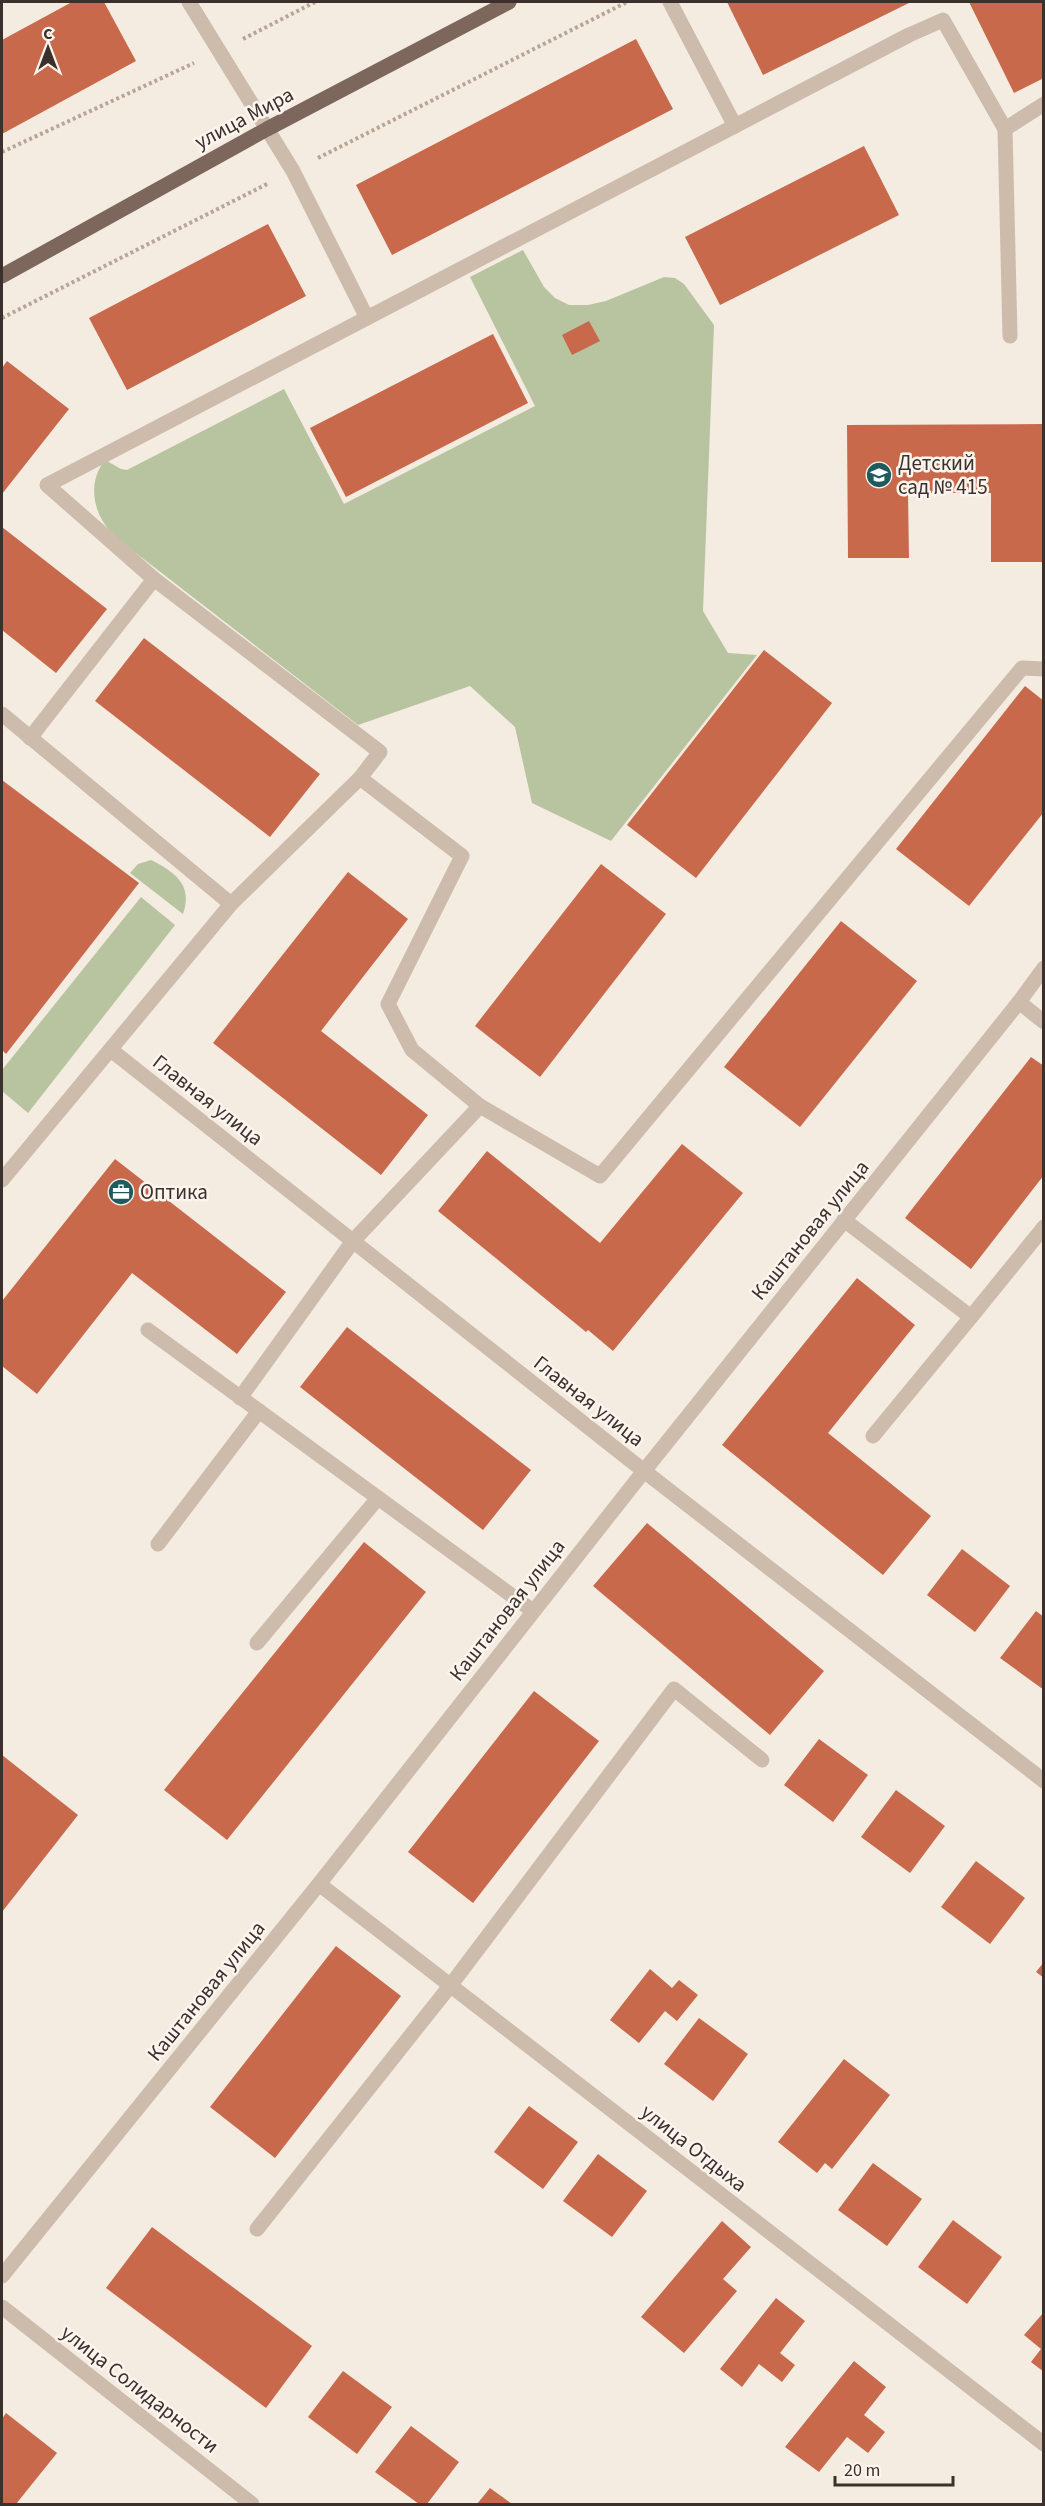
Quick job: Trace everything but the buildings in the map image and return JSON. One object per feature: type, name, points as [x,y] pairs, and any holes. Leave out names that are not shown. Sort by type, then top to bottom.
[{"type":"main road","name":"улица Мира","points":[[2,276],[267,129],[509,2]]},
{"type":"street","points":[[189,2],[293,171],[367,318]]},
{"type":"street","points":[[670,2],[735,126]]},
{"type":"street","points":[[2,1180],[231,904],[360,778],[380,752],[154,579],[47,485],[909,35],[943,20],[1005,129],[1010,336]]},
{"type":"street","points":[[1005,129],[1044,104]]},
{"type":"street","points":[[30,738],[154,579]]},
{"type":"street","points":[[360,778],[462,856],[388,1004],[412,1050],[480,1106],[600,1176],[1022,668],[1044,669]]},
{"type":"street","points":[[2,714],[231,904]]},
{"type":"street","name":"Каштановая улица","points":[[2,2277],[319,1884],[1044,968]]},
{"type":"street","points":[[1019,1002],[1044,1022]]},
{"type":"street","name":"Главная улица","points":[[111,1050],[644,1471],[1044,1781]]},
{"type":"street","points":[[240,1398],[353,1241],[480,1106]]},
{"type":"street","points":[[844,1220],[970,1317]]},
{"type":"street","points":[[873,1436],[1044,1227]]},
{"type":"street","points":[[148,1330],[533,1611]]},
{"type":"street","points":[[158,1544],[259,1411]]},
{"type":"street","points":[[257,1643],[378,1498]]},
{"type":"street","points":[[257,2229],[450,1986],[674,1689],[762,1760]]},
{"type":"street","name":"улица Отдыха","points":[[319,1884],[1044,2444]]},
{"type":"street","name":"улица Солидарности","points":[[2,2307],[252,2505]]},
{"type":"path","points":[[2,152],[219,51],[315,2]]},
{"type":"green space","points":[[523,250],[544,287],[555,298],[569,305],[588,305],[606,301],[664,277],[675,278],[684,284],[714,325],[703,611],[728,653],[757,655],[611,841],[532,803],[515,727],[470,686],[358,725],[118,539],[104,523],[94,496],[96,477],[105,460],[127,470],[284,389],[344,504],[535,406],[470,277]]},
{"type":"green space","points":[[151,860],[168,869],[184,887],[186,895],[183,914],[130,873],[138,864]]},
{"type":"green space","points":[[141,897],[175,925],[28,1113],[2,1091],[2,1070]]},
{"type":"place","name":"Детский сад № 415","points":[[879,475]]},
{"type":"place","name":"Оптика","points":[[121,1192]]}]
